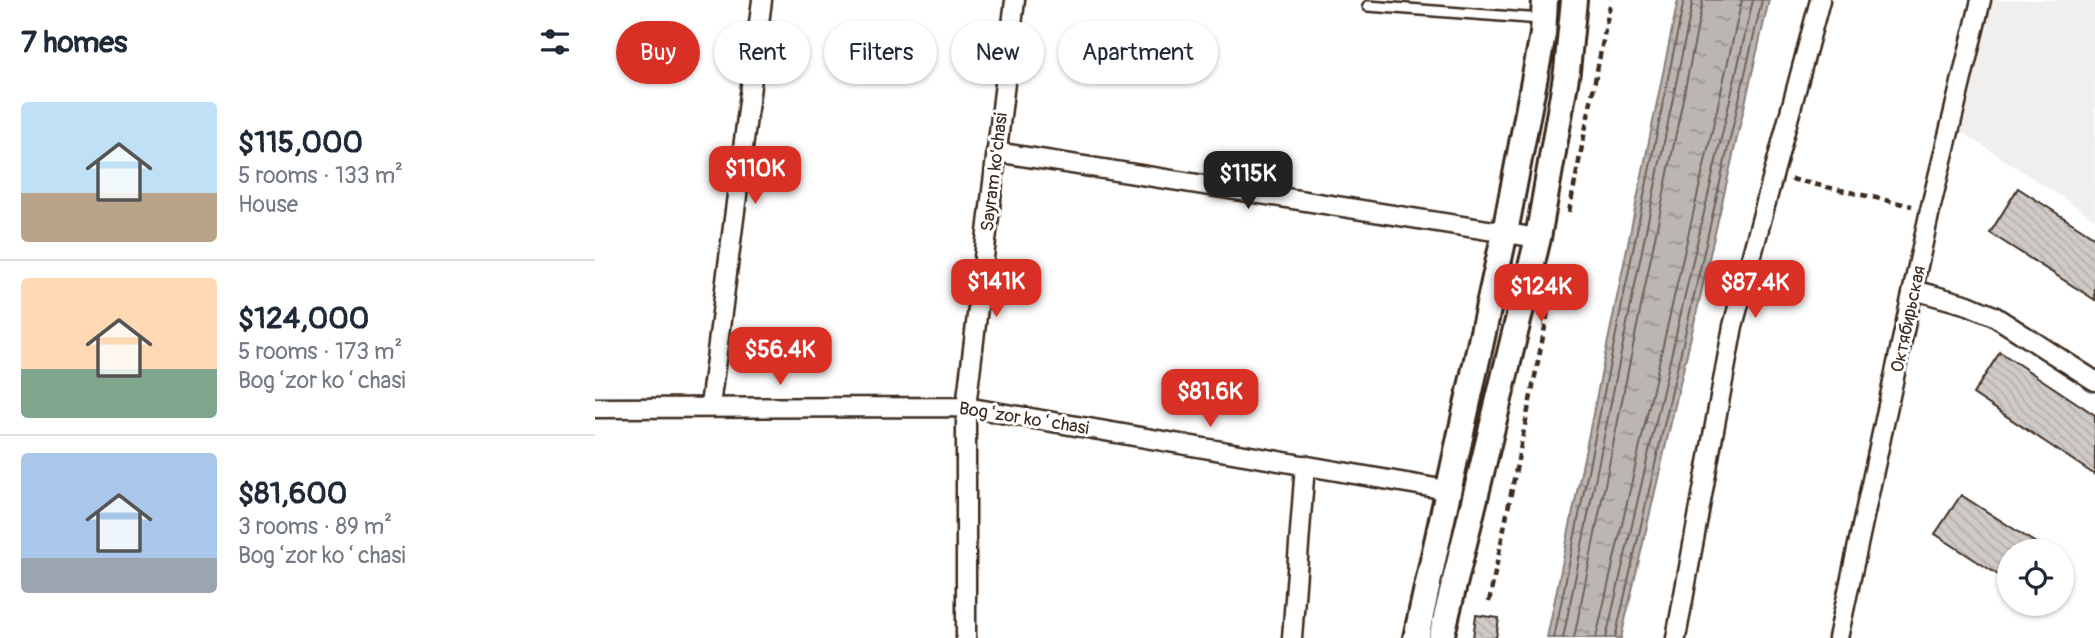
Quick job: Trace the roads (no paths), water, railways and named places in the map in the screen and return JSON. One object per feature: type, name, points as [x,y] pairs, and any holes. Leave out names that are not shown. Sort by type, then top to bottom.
[{"type":"main road","points":[[1441,638],[1538,237],[1567,71],[1574,0]]},
{"type":"main road","points":[[1416,638],[1505,232],[1545,10]]},
{"type":"street","points":[[710,406],[762,0]]},
{"type":"street","name":"Sayram ko'chasi","points":[[966,638],[965,407],[1015,0]]},
{"type":"street","points":[[1676,638],[1733,326],[1820,0]]},
{"type":"street","name":"Октябирьская","points":[[1838,638],[1930,210],[1981,0]]},
{"type":"street","points":[[996,152],[1538,237]]},
{"type":"street","points":[[1914,290],[1968,305],[1994,316],[2095,381]]},
{"type":"street","name":"Bogʻzor koʻchasi","points":[[595,408],[965,407],[1447,490]]},
{"type":"street","points":[[1292,638],[1305,465]]},
{"type":"lane","points":[[1368,6],[1545,10]]},
{"type":"water","points":[[1678,0],[1769,0],[1621,638],[1547,638]]}]
